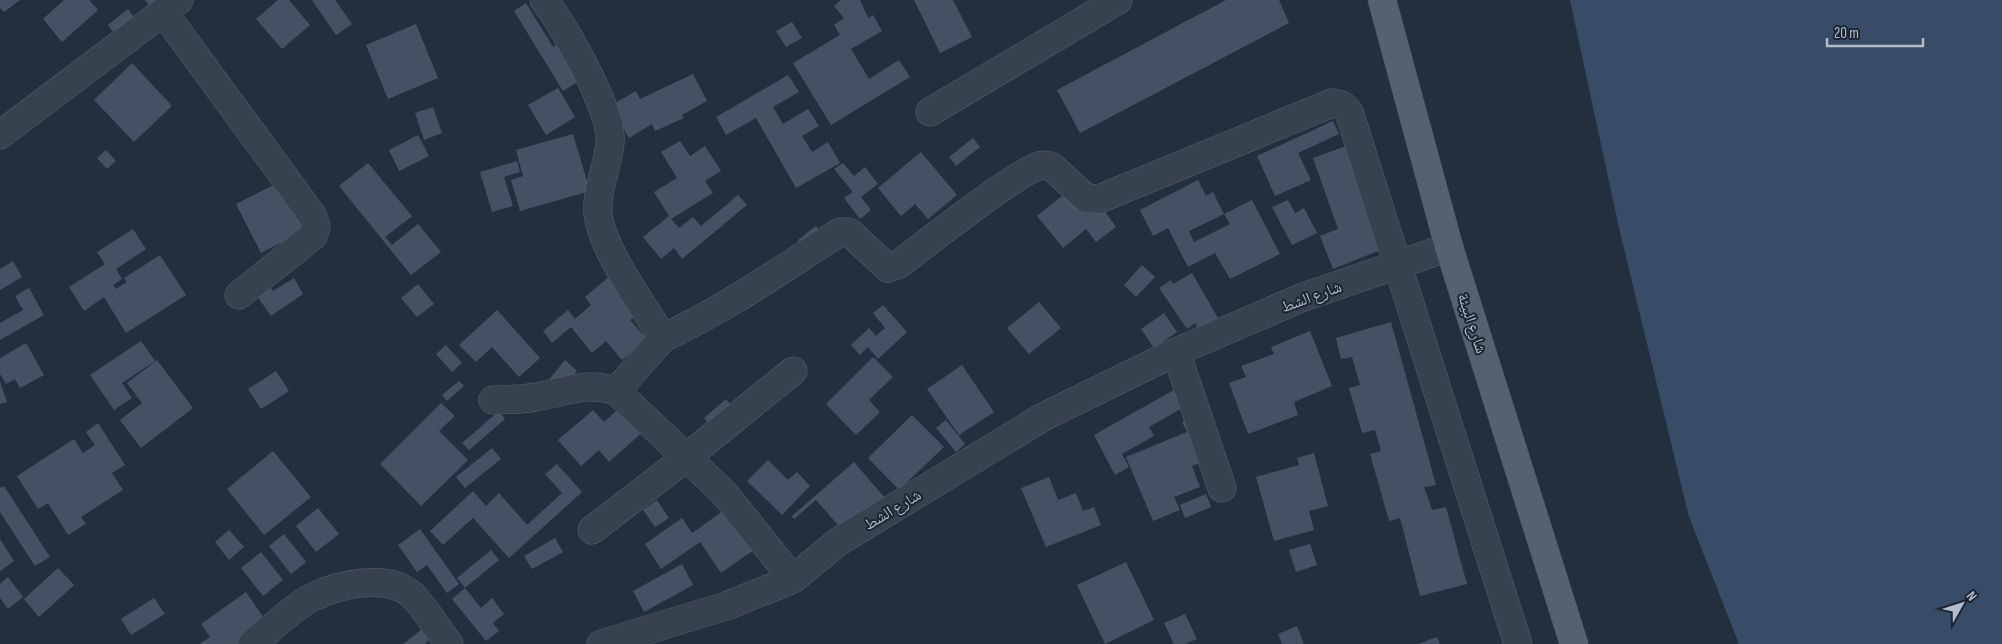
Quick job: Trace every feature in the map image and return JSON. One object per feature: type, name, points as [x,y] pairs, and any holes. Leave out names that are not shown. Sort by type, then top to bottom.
[{"type":"main road","name":"شارع البيئة","points":[[1382,0],[1449,247],[1574,644]]},
{"type":"street","points":[[544,0],[590,77],[604,111],[611,142],[599,187],[598,215],[612,254],[663,338]]},
{"type":"street","points":[[930,112],[1118,0]]},
{"type":"street","points":[[0,135],[171,7],[312,215],[316,226],[313,236],[239,295]]},
{"type":"street","points":[[616,391],[663,338],[701,320],[730,303],[840,232],[849,232],[888,268],[899,264],[999,190],[1033,169],[1044,165],[1051,166],[1086,198],[1099,199],[1332,102],[1342,105],[1349,112],[1518,644]]},
{"type":"street","name":"شارع الشط","points":[[601,644],[726,606],[793,579],[838,542],[1043,417],[1176,352],[1301,298],[1449,247]]},
{"type":"street","points":[[1176,352],[1222,488]]},
{"type":"street","points":[[592,530],[687,457],[792,371]]},
{"type":"street","points":[[493,400],[534,398],[587,386],[601,386],[616,391],[724,493],[793,579]]},
{"type":"street","points":[[252,644],[311,597],[333,589],[360,584],[390,584],[411,594],[449,644]]},
{"type":"water","points":[[1570,0],[2002,0],[2002,644],[1739,644],[1689,517],[1619,228]]},
{"type":"building","points":[[0,0],[20,0],[4,12],[0,8]]},
{"type":"building","points":[[64,0],[89,0],[98,10],[62,42],[43,19]]},
{"type":"building","points":[[145,0],[165,0],[154,11]]},
{"type":"building","points":[[278,0],[289,0],[310,25],[282,49],[256,19]]},
{"type":"building","points":[[312,0],[335,0],[352,24],[336,35]]},
{"type":"building","points":[[841,0],[860,0],[868,18],[873,15],[882,31],[851,49],[869,79],[899,60],[910,77],[831,125],[793,63],[840,35],[834,25],[844,18],[834,6]]},
{"type":"building","points":[[914,0],[953,0],[972,37],[940,53]]},
{"type":"building","points":[[1226,0],[1279,0],[1289,23],[1080,133],[1057,90]]},
{"type":"building","points":[[526,3],[553,47],[564,39],[587,76],[563,91],[514,11]]},
{"type":"building","points":[[128,9],[139,24],[119,40],[108,25]]},
{"type":"building","points":[[792,22],[802,38],[786,47],[776,31]]},
{"type":"building","points":[[416,24],[438,78],[388,99],[366,45]]},
{"type":"building","points":[[132,63],[172,106],[134,142],[94,100]]},
{"type":"building","points":[[693,74],[707,101],[682,115],[684,118],[655,131],[652,124],[629,138],[610,106],[636,91],[640,99]]},
{"type":"building","points":[[788,75],[799,92],[773,107],[783,124],[808,109],[819,126],[802,136],[812,152],[828,142],[840,163],[796,188],[756,118],[726,135],[716,117]]},
{"type":"building","points":[[558,88],[575,117],[546,135],[528,105]]},
{"type":"building","points":[[433,107],[442,133],[424,140],[415,113]]},
{"type":"building","points":[[1333,121],[1339,134],[1298,153],[1311,180],[1275,196],[1257,156]]},
{"type":"building","points":[[573,134],[590,191],[520,211],[511,180],[523,176],[516,150]]},
{"type":"building","points":[[418,135],[429,156],[399,171],[389,150]]},
{"type":"building","points":[[973,138],[980,147],[956,166],[949,157]]},
{"type":"building","points":[[680,141],[690,156],[705,146],[721,171],[705,181],[713,193],[671,219],[679,228],[693,217],[701,226],[738,195],[747,205],[682,259],[674,248],[661,259],[643,237],[669,216],[654,192],[677,178],[661,152]]},
{"type":"building","points":[[1349,145],[1388,247],[1333,269],[1320,236],[1338,229],[1313,158]]},
{"type":"building","points":[[106,150],[116,161],[107,169],[97,158]]},
{"type":"building","points":[[921,152],[957,195],[928,219],[915,204],[901,216],[878,188]]},
{"type":"building","points":[[517,161],[520,172],[504,177],[513,206],[492,212],[480,172]]},
{"type":"building","points":[[368,163],[412,216],[385,237],[392,245],[418,224],[441,252],[411,275],[339,186]]},
{"type":"building","points":[[843,163],[854,176],[865,167],[878,184],[861,197],[871,210],[860,219],[844,198],[853,192],[834,169]]},
{"type":"building","points":[[291,176],[315,225],[261,253],[236,204]]},
{"type":"building","points":[[1198,180],[1206,196],[1213,192],[1224,214],[1252,200],[1280,254],[1230,279],[1215,253],[1188,267],[1168,228],[1153,236],[1140,210]],"holes":[[[1224,214],[1230,224],[1194,242],[1189,231]]]},
{"type":"building","points":[[1084,182],[1116,227],[1096,242],[1086,229],[1063,248],[1037,216],[1062,196],[1063,198]]},
{"type":"building","points":[[1288,200],[1295,213],[1304,208],[1317,233],[1292,245],[1272,207]]},
{"type":"building","points":[[816,226],[827,239],[809,254],[798,240]]},
{"type":"building","points":[[133,229],[146,249],[116,269],[122,279],[113,285],[116,289],[127,282],[124,278],[160,255],[186,295],[126,333],[104,297],[84,311],[69,287],[105,264],[97,252]]},
{"type":"building","points":[[13,261],[22,277],[0,290],[0,269]]},
{"type":"building","points":[[1142,265],[1155,277],[1136,297],[1124,285]]},
{"type":"building","points":[[1192,273],[1218,318],[1199,329],[1195,323],[1187,329],[1159,288],[1171,280],[1173,284]]},
{"type":"building","points":[[610,276],[640,312],[630,320],[647,339],[622,360],[606,341],[592,353],[571,327],[552,343],[543,331],[568,310],[575,319],[591,305],[585,297]]},
{"type":"building","points":[[294,278],[303,294],[271,316],[255,293],[268,284],[273,291]]},
{"type":"building","points":[[418,284],[434,304],[417,317],[401,298]]},
{"type":"building","points":[[29,288],[44,315],[0,340],[0,323],[23,310],[15,296]]},
{"type":"building","points":[[1039,302],[1061,328],[1029,354],[1007,328]]},
{"type":"building","points":[[883,305],[907,332],[878,359],[868,347],[860,355],[851,345],[869,328],[876,336],[885,328],[873,313]]},
{"type":"building","points":[[497,310],[540,358],[519,377],[492,347],[476,362],[459,345]]},
{"type":"building","points":[[1164,313],[1177,332],[1154,348],[1141,329]]},
{"type":"building","points":[[1391,322],[1436,485],[1424,487],[1432,510],[1446,507],[1467,584],[1420,596],[1400,518],[1389,521],[1370,454],[1381,451],[1375,430],[1362,433],[1349,388],[1360,385],[1352,357],[1341,359],[1336,338]]},
{"type":"building","points":[[1310,331],[1332,386],[1294,402],[1298,415],[1248,434],[1229,383],[1246,377],[1241,366],[1274,354],[1271,347]]},
{"type":"building","points":[[141,341],[155,361],[122,383],[132,398],[114,410],[90,375]]},
{"type":"building","points":[[26,343],[44,375],[20,388],[15,379],[6,384],[0,374],[0,358]]},
{"type":"building","points":[[446,345],[462,363],[452,372],[436,354]]},
{"type":"building","points":[[873,357],[893,377],[869,400],[880,412],[856,435],[826,404]]},
{"type":"building","points":[[157,360],[193,408],[141,448],[120,420],[142,403],[127,383]]},
{"type":"building","points":[[565,360],[577,371],[559,392],[547,382]]},
{"type":"building","points":[[962,365],[994,412],[959,435],[927,389]]},
{"type":"building","points":[[276,371],[289,391],[261,409],[248,389]]},
{"type":"building","points":[[0,381],[7,402],[0,404]]},
{"type":"building","points":[[459,381],[464,386],[447,401],[442,395]]},
{"type":"building","points":[[1181,386],[1191,403],[1149,427],[1154,436],[1122,454],[1129,467],[1115,475],[1094,435]]},
{"type":"building","points":[[726,399],[736,411],[714,430],[704,418]]},
{"type":"building","points":[[441,403],[455,416],[439,431],[468,460],[421,506],[380,464]]},
{"type":"building","points":[[623,405],[645,430],[609,462],[599,450],[581,466],[558,440],[593,410],[604,422]]},
{"type":"building","points":[[499,411],[505,419],[469,450],[462,443]]},
{"type":"building","points":[[912,415],[944,447],[899,490],[868,458]]},
{"type":"building","points":[[1194,417],[1211,458],[1192,466],[1200,487],[1174,497],[1180,510],[1153,521],[1126,457],[1187,432],[1182,422]]},
{"type":"building","points":[[946,420],[965,444],[956,452],[936,428]]},
{"type":"building","points":[[98,423],[125,465],[112,473],[123,490],[81,517],[86,524],[68,535],[48,503],[38,509],[17,476],[74,439],[83,453],[95,445],[86,432]]},
{"type":"building","points":[[492,448],[501,459],[465,488],[456,477]]},
{"type":"building","points":[[273,451],[311,497],[264,535],[227,489]]},
{"type":"building","points":[[1314,453],[1328,506],[1309,511],[1314,530],[1274,541],[1256,477],[1299,465],[1297,458]]},
{"type":"building","points":[[768,460],[788,480],[797,472],[810,486],[782,515],[747,481]]},
{"type":"building","points":[[854,462],[885,498],[845,533],[816,500],[794,519],[792,516]]},
{"type":"building","points":[[557,464],[582,492],[509,558],[473,518],[443,545],[430,531],[473,491],[486,506],[499,493],[527,525],[562,493],[545,474]]},
{"type":"building","points":[[1049,477],[1058,500],[1076,493],[1083,511],[1094,507],[1101,525],[1046,547],[1021,488]]},
{"type":"building","points":[[4,486],[50,557],[35,566],[0,512],[0,488]]},
{"type":"building","points":[[1206,494],[1211,507],[1185,518],[1180,505]]},
{"type":"building","points":[[657,500],[669,518],[655,527],[643,510]]},
{"type":"building","points":[[730,506],[758,547],[721,573],[700,542],[661,569],[645,544],[682,518],[692,533]]},
{"type":"building","points":[[318,508],[339,534],[316,552],[296,526]]},
{"type":"building","points":[[420,529],[459,584],[447,593],[427,565],[417,572],[398,545]]},
{"type":"building","points":[[229,530],[244,547],[229,560],[215,542]]},
{"type":"building","points":[[284,534],[306,562],[291,574],[269,546]]},
{"type":"building","points":[[555,538],[563,552],[532,569],[524,556]]},
{"type":"building","points":[[0,539],[14,561],[0,571]]},
{"type":"building","points":[[1310,544],[1317,565],[1296,572],[1289,550]]},
{"type":"building","points":[[491,550],[499,560],[465,588],[457,578]]},
{"type":"building","points":[[261,552],[283,580],[263,596],[241,568]]},
{"type":"building","points":[[1126,562],[1154,620],[1105,644],[1077,585]]},
{"type":"building","points":[[682,564],[693,585],[644,612],[633,591]]},
{"type":"building","points":[[58,568],[74,585],[39,617],[24,599]]},
{"type":"building","points":[[8,577],[23,597],[8,609],[0,598],[0,584]]},
{"type":"building","points":[[465,588],[481,608],[492,598],[504,614],[493,623],[499,631],[486,641],[452,599]]},
{"type":"building","points":[[246,592],[264,618],[247,630],[255,640],[250,644],[199,644],[210,637],[201,624]]},
{"type":"building","points":[[154,598],[165,614],[131,635],[121,619]]},
{"type":"building","points":[[1185,614],[1197,639],[1185,644],[1174,644],[1164,623]]},
{"type":"building","points":[[1297,626],[1304,644],[1282,644],[1278,634]]},
{"type":"building","points":[[422,629],[430,639],[425,644],[403,644]]},
{"type":"building","points":[[1437,637],[1440,644],[1418,644]]}]
